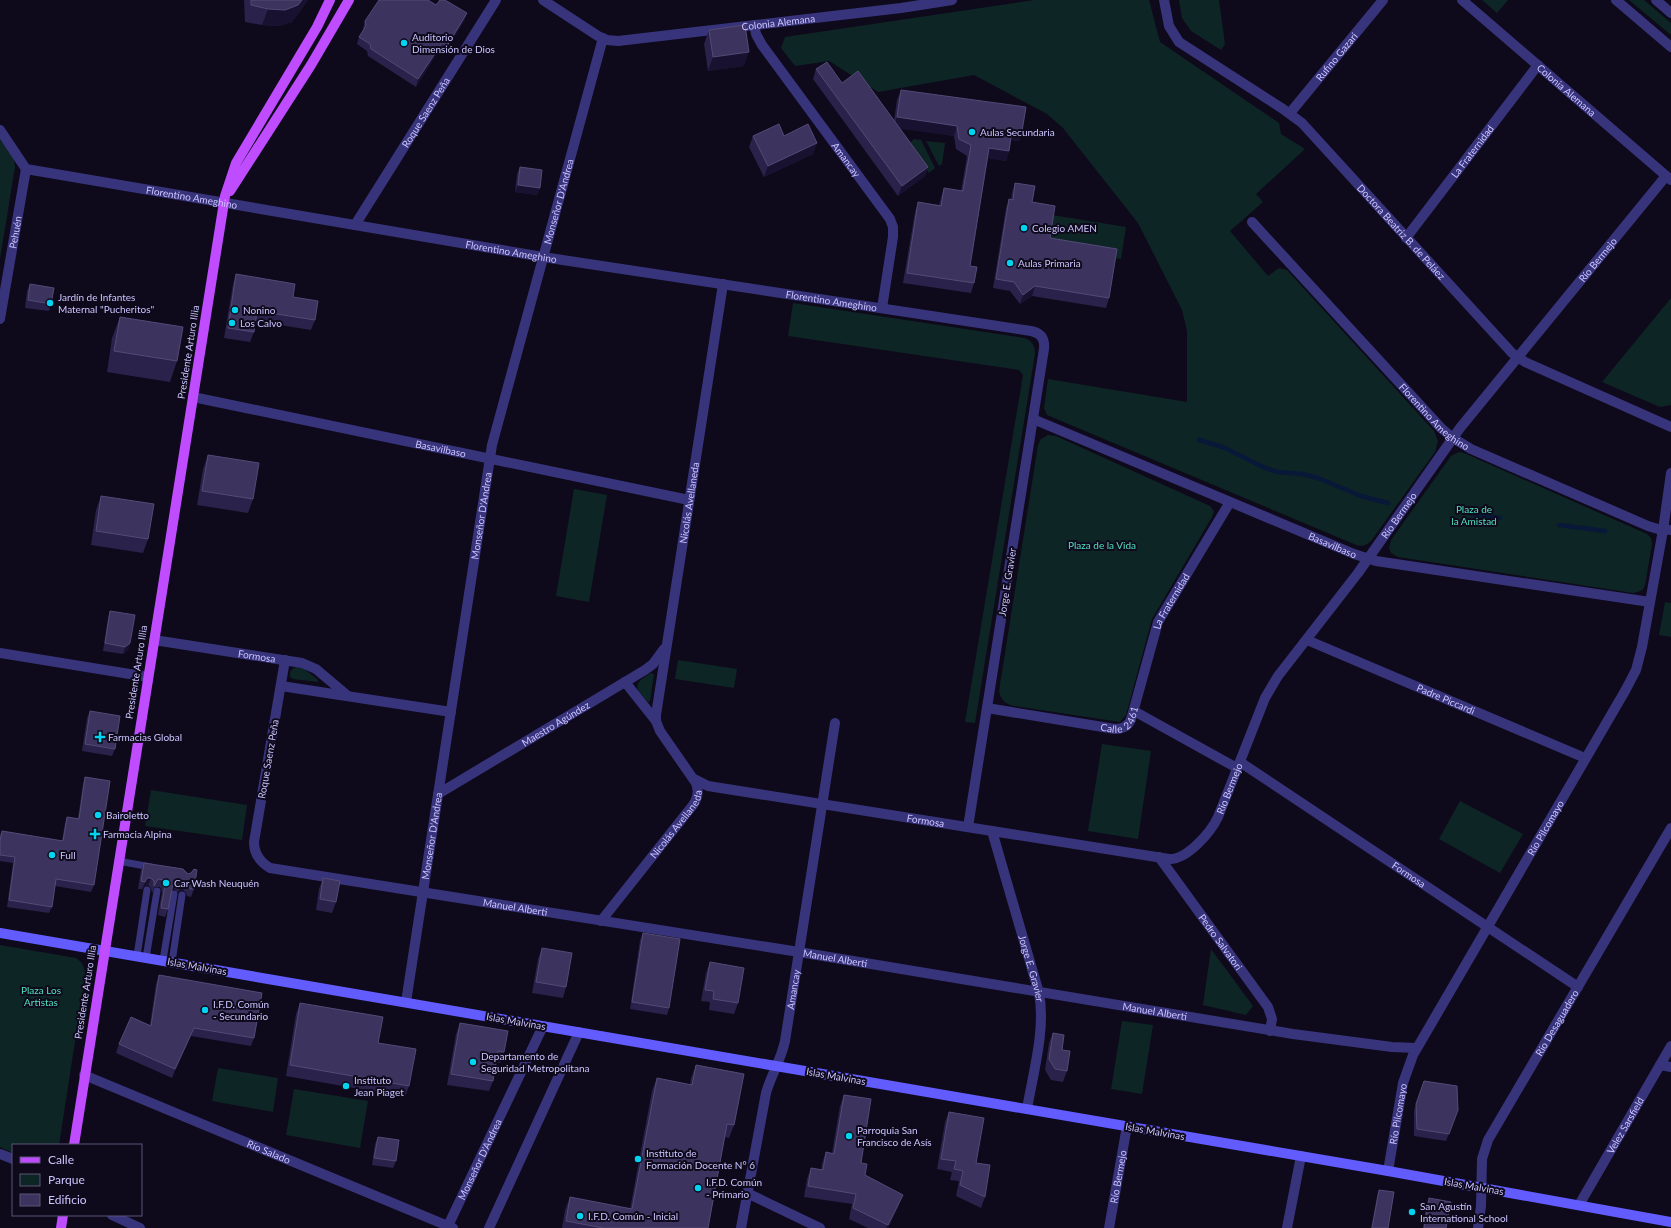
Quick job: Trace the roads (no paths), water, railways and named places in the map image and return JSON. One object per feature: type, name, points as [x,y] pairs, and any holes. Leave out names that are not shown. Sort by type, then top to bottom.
[{"type":"main road","name":"Presidente Arturo Illia","points":[[74,1144],[118,861],[228,182],[236,163],[310,39],[330,0]]},
{"type":"main road","name":"Presidente Arturo Illia","points":[[224,204],[235,182],[311,65],[349,0]]},
{"type":"main road","name":"Islas Malvinas","points":[[0,933],[1481,1187],[1671,1222]]},
{"type":"main road","points":[[61,1228],[63,1216]]},
{"type":"street","name":"Roque Saenz Peña","points":[[355,226],[496,0]]},
{"type":"street","name":"Colonia Alemana","points":[[543,0],[603,38],[623,41],[901,8],[952,0]]},
{"type":"street","name":"Doctora Beatriz B. de Peláez","points":[[1164,0],[1169,26],[1179,42],[1290,113],[1308,129],[1506,348],[1517,358],[1671,427]]},
{"type":"street","name":"Rufino Gazari","points":[[1290,113],[1383,0]]},
{"type":"street","name":"Colonia Alemana","points":[[1462,0],[1669,178]]},
{"type":"street","points":[[1616,0],[1671,47]]},
{"type":"street","points":[[1656,0],[1671,13]]},
{"type":"street","name":"Amancay","points":[[754,25],[756,34],[762,45],[890,218],[893,227],[893,237],[882,308]]},
{"type":"street","name":"Monseñor D'Andrea","points":[[406,1002],[495,433],[603,38]]},
{"type":"street","name":"La Fraternidad","points":[[1406,238],[1538,66]]},
{"type":"street","points":[[0,130],[26,169]]},
{"type":"street","name":"Florentino Ameghino","points":[[26,169],[224,204],[543,257],[1031,331],[1042,337]]},
{"type":"street","name":"Pehuén","points":[[0,319],[4,277],[26,169]]},
{"type":"street","name":"Río Bermejo","points":[[1159,858],[1181,858],[1207,833],[1218,817],[1269,691],[1369,559],[1453,438],[1517,358],[1669,178]]},
{"type":"street","name":"Florentino Ameghino","points":[[1252,222],[1441,428],[1453,438],[1478,452],[1648,526],[1667,530]]},
{"type":"street","name":"Nicolás Avellaneda","points":[[656,721],[656,711],[723,284]]},
{"type":"street","name":"Jorge E. Gravier","points":[[968,827],[1044,349],[1042,337]]},
{"type":"street","name":"Basavilbaso","points":[[193,397],[689,500]]},
{"type":"street","name":"Basavilbaso","points":[[1033,419],[1369,559],[1389,564],[1650,602]]},
{"type":"street","name":"Río Pilcomayo","points":[[1388,1171],[1404,1076],[1416,1048],[1636,670],[1667,530],[1671,473]]},
{"type":"street","name":"La Fraternidad","points":[[1134,711],[1158,622],[1230,502]]},
{"type":"street","name":"Formosa","points":[[154,640],[302,662],[312,666],[348,696]]},
{"type":"street","name":"Padre Piccardi","points":[[1307,640],[1585,758]]},
{"type":"street","name":"Maestro Agúndez","points":[[438,794],[653,664],[666,647]]},
{"type":"street","points":[[0,653],[148,677]]},
{"type":"street","name":"Roque Saenz Peña","points":[[258,858],[254,848],[255,837],[285,660]]},
{"type":"street","name":"Nicolás Avellaneda","points":[[601,921],[695,803],[698,789],[694,779],[660,731],[656,721],[625,682]]},
{"type":"street","points":[[281,686],[451,712]]},
{"type":"street","name":"Calle 2461","points":[[987,708],[1118,729],[1128,725],[1134,711],[1239,765]]},
{"type":"street","name":"Amancay","points":[[741,1228],[766,1093],[785,1041],[835,723]]},
{"type":"street","name":"Formosa","points":[[1239,765],[1578,987]]},
{"type":"street","name":"Formosa","points":[[694,779],[708,786],[1159,858]]},
{"type":"street","name":"Río Desaguadero","points":[[1478,1228],[1481,1206],[1482,1159],[1488,1140],[1671,828]]},
{"type":"street","name":"Jorge E. Gravier","points":[[992,831],[1039,993],[1042,1009],[1041,1026],[1027,1109]]},
{"type":"street","name":"Manuel Alberti","points":[[258,858],[265,865],[275,869],[799,952],[1039,993],[1270,1030],[1392,1047],[1416,1048]]},
{"type":"street","name":"Pedro Salvatori","points":[[1159,858],[1268,1007],[1272,1019],[1270,1030]]},
{"type":"street","name":"Monseñor D'Andrea","points":[[449,1227],[543,1026]]},
{"type":"street","points":[[489,1228],[579,1032]]},
{"type":"street","name":"Velez Sarsfield","points":[[1579,1205],[1671,1046]]},
{"type":"street","points":[[1660,1065],[1671,1067]]},
{"type":"street","name":"Río Salado","points":[[84,1075],[449,1227]]},
{"type":"street","name":"Río Bermejo","points":[[1109,1228],[1127,1126]]},
{"type":"street","points":[[0,1154],[12,1159]]},
{"type":"street","points":[[1288,1228],[1301,1156]]},
{"type":"street","points":[[747,1193],[820,1228]]},
{"type":"street","points":[[114,1216],[140,1228]]},
{"type":"lane","points":[[118,861],[151,868],[160,868]]},
{"type":"lane","points":[[142,957],[148,890]]},
{"type":"lane","points":[[142,957],[157,891]]},
{"type":"lane","points":[[168,961],[174,894]]},
{"type":"lane","points":[[168,961],[182,895]]},
{"type":"waterway","points":[[1199,440],[1223,447],[1265,468],[1278,472],[1302,474],[1318,478],[1361,496],[1388,503]]},
{"type":"waterway","points":[[1472,514],[1500,518]]},
{"type":"waterway","points":[[1559,525],[1605,531]]},
{"type":"place","name":"Auditorio Dimensión de Dios","points":[[404,43]]},
{"type":"place","name":"Aulas Secundaria","points":[[972,132]]},
{"type":"place","name":"Colegio AMEN","points":[[1024,228]]},
{"type":"place","name":"Aulas Primaria","points":[[1010,263]]},
{"type":"place","name":"Jardín de Infantes Maternal \"Pucheritos\"","points":[[50,303]]},
{"type":"place","name":"Nonino","points":[[235,310]]},
{"type":"place","name":"Los Calvo","points":[[232,323]]},
{"type":"place","name":"Farmacias Global","points":[[100,737]]},
{"type":"place","name":"Bairoletto","points":[[98,815]]},
{"type":"place","name":"Farmacia Alpina","points":[[95,834]]},
{"type":"place","name":"Full","points":[[52,855]]},
{"type":"place","name":"Car Wash Neuquén","points":[[166,883]]},
{"type":"place","name":"I.F.D. Común - Secundario","points":[[205,1010]]},
{"type":"place","name":"Departamento de Seguridad Metropolitana","points":[[473,1062]]},
{"type":"place","name":"Instituto Jean Piaget","points":[[346,1086]]},
{"type":"place","name":"Parroquia San Francisco de Asís","points":[[849,1136]]},
{"type":"place","name":"Instituto de Formación Docente N° 6","points":[[638,1159]]},
{"type":"place","name":"I.F.D. Común - Primario","points":[[698,1188]]},
{"type":"place","name":"San Agustín International School","points":[[1412,1212]]},
{"type":"place","name":"I.F.D. Común - Inicial","points":[[580,1216]]},
{"type":"park label","name":"Plaza de la Amistad","points":[[1474,514]]},
{"type":"park label","name":"Plaza de la Vida","points":[[1102,545]]},
{"type":"park label","name":"Plaza Los Artistas","points":[[41,996]]}]
